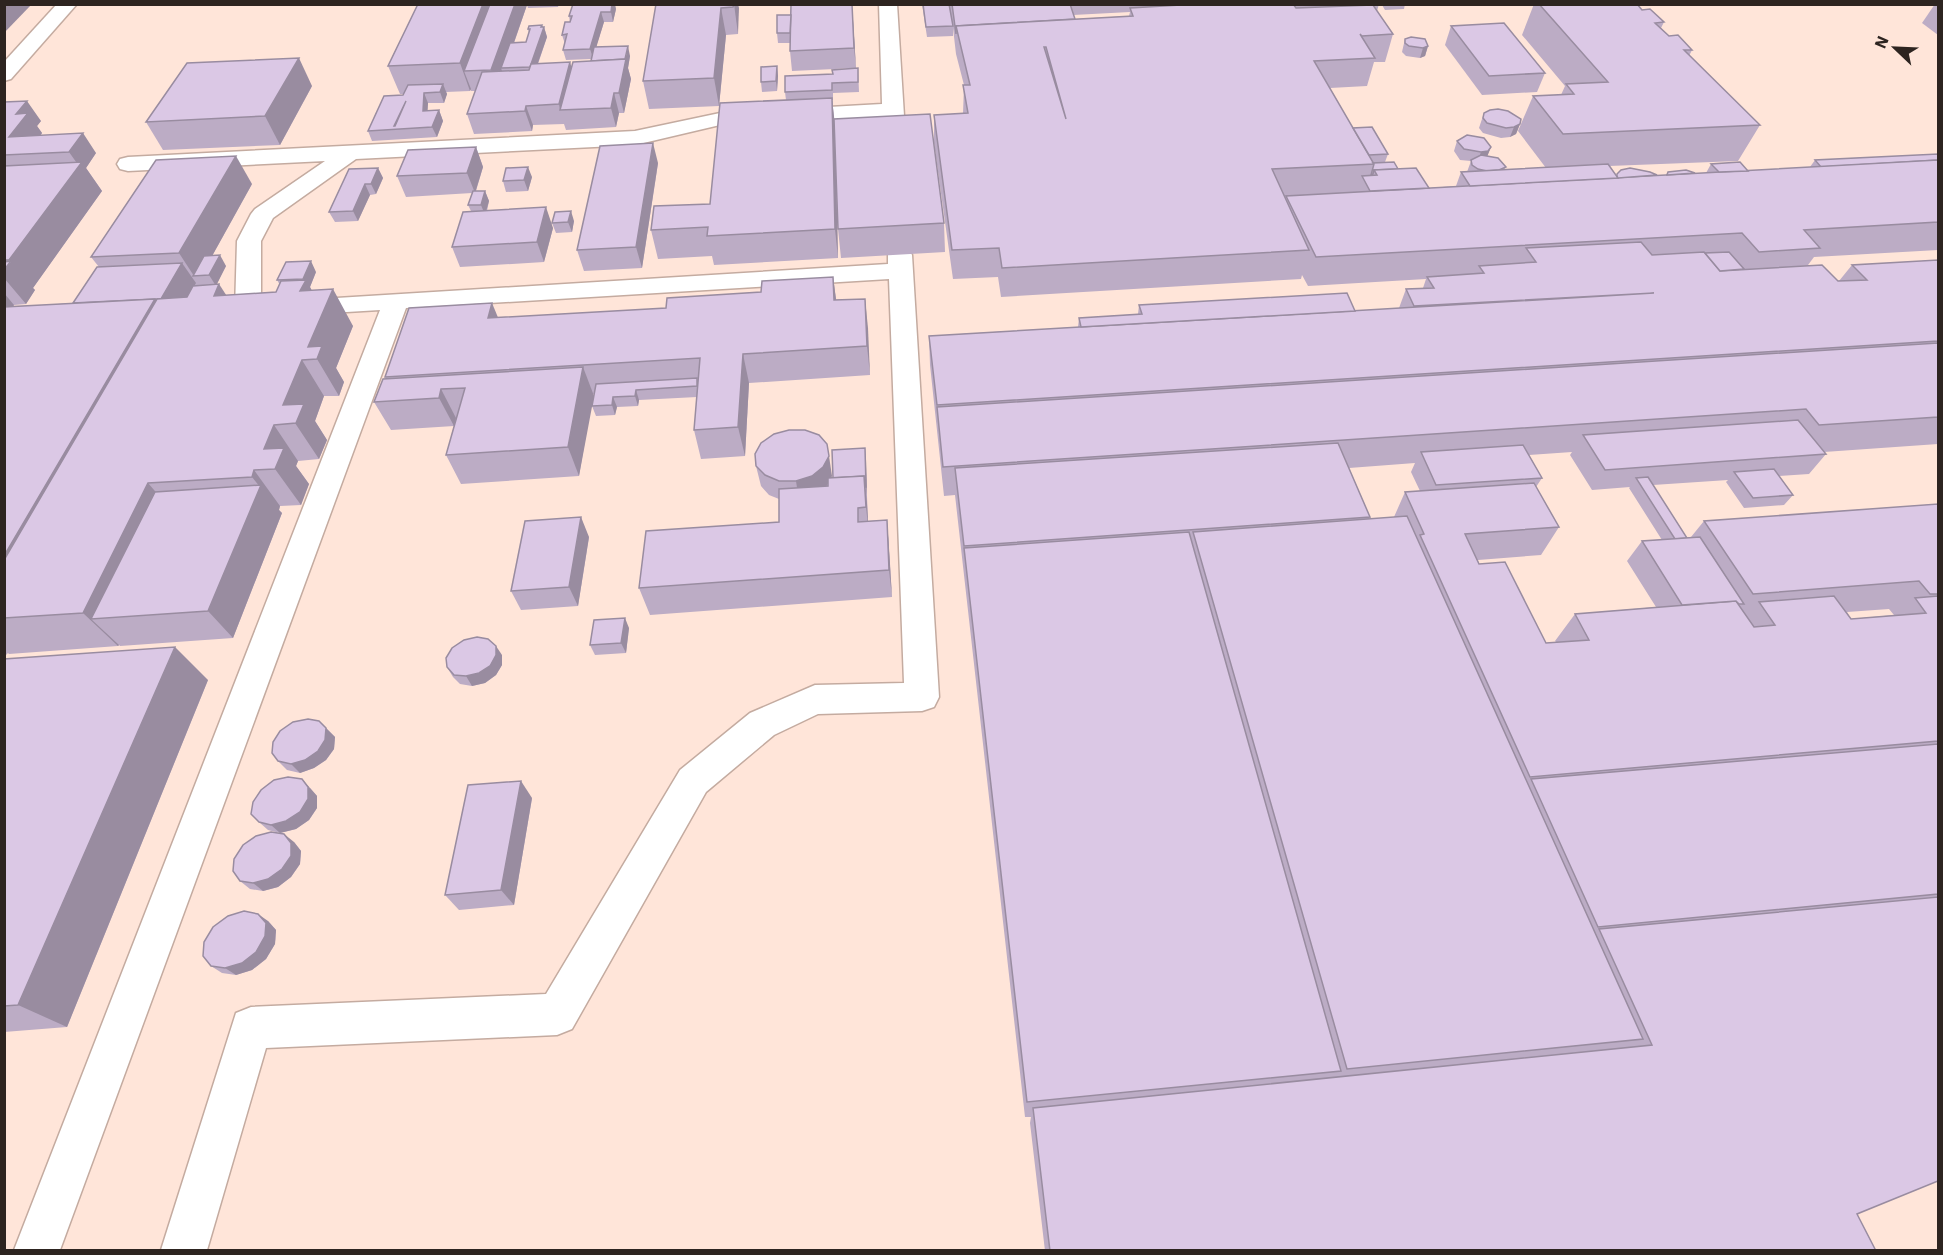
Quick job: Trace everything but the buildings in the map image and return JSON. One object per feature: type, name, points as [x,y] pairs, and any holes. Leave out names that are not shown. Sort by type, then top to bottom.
[{"type":"lane","points":[[4,75],[68,4]]},
{"type":"lane","points":[[888,4],[895,145]]},
{"type":"lane","points":[[4,49],[29,48]]},
{"type":"lane","points":[[128,164],[635,138],[720,119],[893,110]]},
{"type":"lane","points":[[184,1251],[251,1028],[557,1014],[693,781],[762,724],[815,700],[922,697],[901,263],[396,301],[238,310],[249,240],[263,214],[350,153]]},
{"type":"lane","points":[[37,1251],[396,301]]}]
